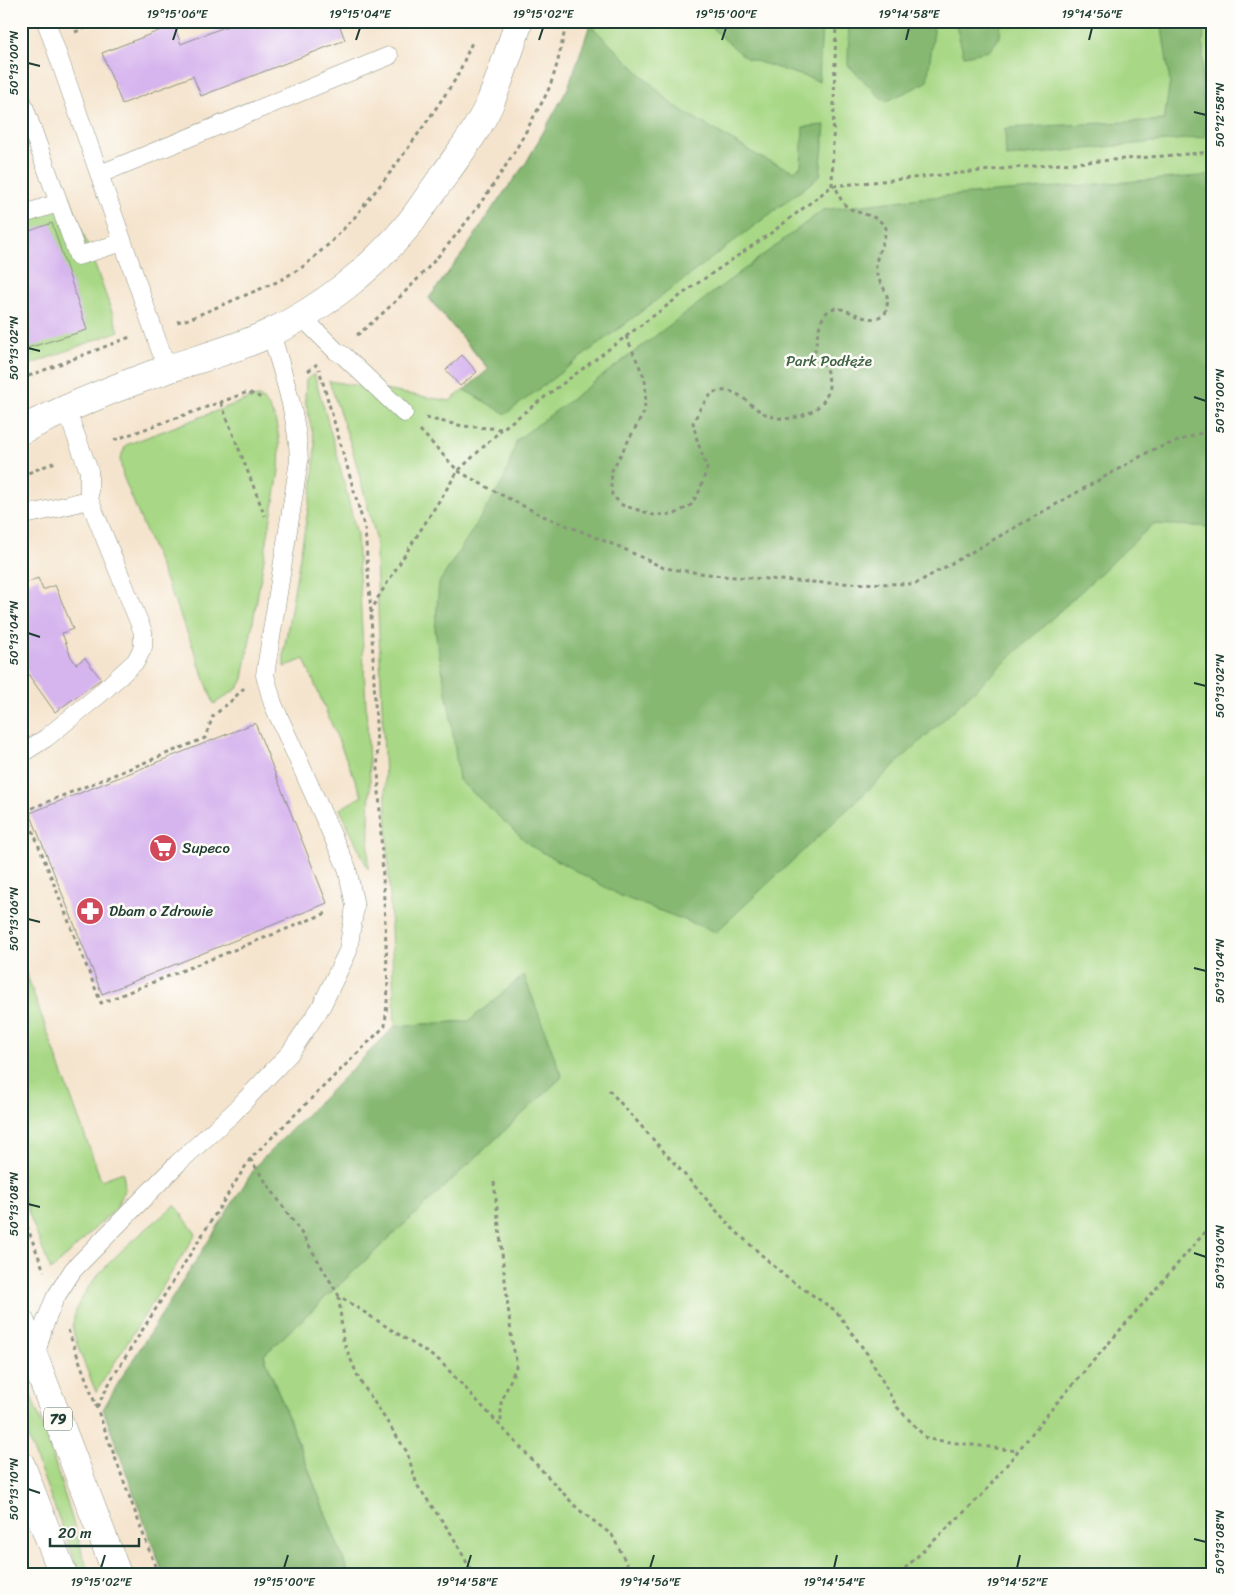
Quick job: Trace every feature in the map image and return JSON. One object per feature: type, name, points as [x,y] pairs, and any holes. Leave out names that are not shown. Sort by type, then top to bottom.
[{"type":"street","points":[[21,430],[66,409],[167,369],[213,355],[271,333],[343,288],[374,262],[410,223],[468,142],[489,104],[519,21]]},
{"type":"street","points":[[21,418],[66,409]]},
{"type":"street","name":"79","points":[[21,1323],[117,1574]]},
{"type":"street","points":[[21,1465],[63,1574]]},
{"type":"lane","points":[[46,21],[167,369]]},
{"type":"lane","points":[[100,174],[389,56]]},
{"type":"lane","points":[[21,98],[78,256],[123,242]]},
{"type":"lane","points":[[21,215],[58,203]]},
{"type":"lane","points":[[301,316],[404,413]]},
{"type":"lane","points":[[35,1359],[43,1328],[55,1298],[73,1270],[178,1163],[233,1113],[290,1053],[321,1007],[348,951],[355,906],[347,868],[273,704],[265,675],[299,461],[296,432],[285,380],[271,333]]},
{"type":"lane","points":[[21,754],[46,738],[121,676],[136,662],[143,647],[143,632],[89,500],[89,471],[66,409]]},
{"type":"lane","points":[[21,516],[89,500]]},
{"type":"path","points":[[82,29],[87,21]]},
{"type":"path","points":[[336,351],[373,322],[419,276],[469,218],[524,136],[552,81],[567,21]]},
{"type":"path","points":[[626,336],[645,379],[646,394],[644,412],[612,470],[612,495],[622,505],[640,511],[654,515],[675,514],[691,505],[700,490],[707,468],[693,423],[701,407],[713,392],[726,390],[743,397],[759,410],[771,416],[783,419],[800,417],[824,402],[829,388],[829,375],[822,358],[815,350],[817,331],[822,318],[831,310],[839,308],[866,319],[877,319],[885,314],[888,304],[887,292],[877,273],[876,256],[886,228],[877,218],[852,210],[843,203],[834,186],[836,21]]},
{"type":"path","points":[[1210,21],[1210,77],[1213,109]]},
{"type":"path","points":[[21,379],[152,329],[189,319],[211,308],[279,281],[304,266],[354,218],[393,169],[457,77],[473,40]]},
{"type":"path","points":[[371,614],[377,599],[458,471],[502,430],[692,287],[771,233],[834,186],[1001,169],[1213,152]]},
{"type":"path","points":[[97,1407],[111,1380],[250,1159],[385,1026],[388,990],[371,614],[365,529],[318,364],[308,371]]},
{"type":"path","points":[[114,440],[248,392],[272,402]]},
{"type":"path","points":[[221,402],[266,520]]},
{"type":"path","points":[[404,413],[463,426],[502,430]]},
{"type":"path","points":[[404,413],[458,471],[543,516],[622,548],[664,568],[722,576],[825,583],[915,584],[1152,450],[1213,428]]},
{"type":"path","points":[[21,476],[55,462]]},
{"type":"path","points":[[246,684],[244,689],[213,716],[204,738],[24,811],[100,1003],[328,912]]},
{"type":"path","points":[[609,1090],[733,1229],[786,1277],[836,1311],[868,1355],[897,1407],[927,1439],[1018,1450]]},
{"type":"path","points":[[250,1159],[304,1237],[339,1296],[343,1341],[359,1378],[407,1452],[417,1485],[452,1535],[473,1574]]},
{"type":"path","points":[[494,1182],[512,1342],[517,1364],[501,1403],[501,1426]]},
{"type":"path","points":[[21,1211],[46,1276]]},
{"type":"path","points":[[899,1574],[982,1494],[1055,1405],[1213,1224]]},
{"type":"path","points":[[339,1296],[440,1361],[578,1509],[612,1535],[632,1574]]},
{"type":"path","points":[[67,1327],[158,1574]]},
{"type":"path","points":[[21,1555],[28,1574]]},
{"type":"green space","points":[[591,21],[1213,21],[1213,1574],[349,1574],[264,1355],[561,1077],[524,976],[469,1021],[395,1026],[375,534],[352,448],[329,381],[450,401],[489,370],[429,298],[526,163],[568,88]]},
{"type":"green space","points":[[704,21],[822,21],[819,81],[746,58]]},
{"type":"green space","points":[[849,21],[932,21],[934,31],[927,82],[885,102],[848,65]]},
{"type":"green space","points":[[963,21],[1001,21],[1000,37],[989,51],[964,56],[956,26]]},
{"type":"green space","points":[[1161,21],[1204,21],[1202,90],[1206,116],[1205,137],[1006,157],[1005,128],[1164,120],[1170,82]]},
{"type":"green space","points":[[590,25],[673,105],[760,157],[794,171],[801,166],[803,127],[825,125],[820,176],[506,414],[464,390],[489,369],[429,298],[526,163],[568,88]]},
{"type":"green space","name":"Park Podłęże","points":[[1213,175],[1213,527],[1153,524],[716,932],[621,896],[531,846],[459,780],[450,713],[435,631],[439,583],[504,480],[517,440],[823,210],[920,198]]},
{"type":"green space","points":[[69,195],[119,331],[21,368],[21,211]]},
{"type":"green space","points":[[314,374],[337,454],[357,535],[370,782],[368,869],[340,809],[362,796],[304,659],[284,667],[284,650],[313,481],[315,443],[305,400],[306,380]]},
{"type":"green space","points":[[259,397],[267,404],[276,423],[280,458],[278,478],[243,679],[238,688],[214,704],[191,642],[123,476],[120,459],[126,445],[251,398]]},
{"type":"green space","points":[[26,973],[101,1180],[123,1172],[125,1188],[116,1208],[51,1271],[21,1193],[21,974]]},
{"type":"green space","points":[[524,975],[562,1077],[264,1355],[349,1574],[163,1574],[103,1409],[123,1375],[258,1163],[395,1026],[469,1021]]},
{"type":"green space","points":[[175,1205],[196,1234],[96,1392],[74,1333],[76,1311],[84,1294],[112,1260]]},
{"type":"green space","points":[[21,1369],[49,1444],[89,1574],[80,1574],[21,1419]]},
{"type":"building","points":[[240,21],[338,21],[345,40],[201,96],[193,76],[122,104],[102,53],[174,25],[181,44]]},
{"type":"building","points":[[52,223],[87,330],[21,350],[21,234]]},
{"type":"building","points":[[462,355],[477,372],[460,386],[446,370]]},
{"type":"building","points":[[38,578],[43,590],[55,585],[73,629],[62,633],[71,657],[76,664],[85,658],[101,679],[55,712],[30,677],[21,656],[21,585]]},
{"type":"building","points":[[255,723],[327,903],[102,994],[30,813]]},
{"type":"place","name":"Supeco","points":[[163,848]]},
{"type":"place","name":"Dbam o Zdrowie","points":[[90,911]]}]
